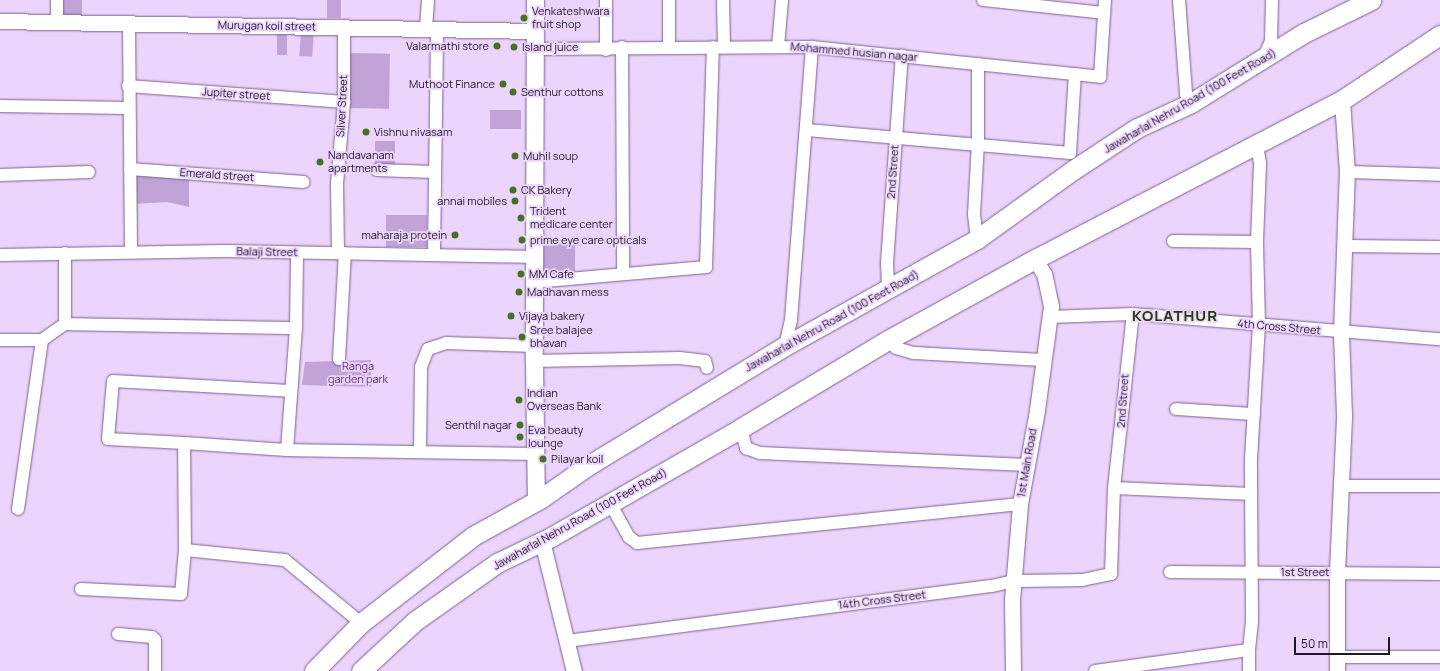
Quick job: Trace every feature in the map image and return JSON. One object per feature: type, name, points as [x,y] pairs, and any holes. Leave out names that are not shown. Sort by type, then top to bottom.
[{"type":"main road","points":[[532,502],[535,0]]},
{"type":"main road","name":"Jawaharlal Nehru Road (100 Feet Road)","points":[[314,671],[361,623],[473,536],[532,502],[785,346],[977,239],[1071,162],[1137,128],[1191,103],[1304,33],[1371,0]]},
{"type":"main road","name":"Jawaharlal Nehru Road (100 Feet Road)","points":[[361,671],[415,621],[497,563],[542,541],[610,503],[741,428],[888,340],[1035,260],[1257,146],[1342,100],[1440,35]]},
{"type":"main road","points":[[532,454],[536,380],[534,353]]},
{"type":"street","points":[[57,0],[57,22]]},
{"type":"street","points":[[428,0],[432,29],[434,254]]},
{"type":"street","points":[[606,0],[606,50]]},
{"type":"street","points":[[669,0],[670,47]]},
{"type":"street","points":[[534,282],[706,267],[718,47],[723,0]]},
{"type":"street","points":[[778,47],[782,0]]},
{"type":"street","points":[[983,0],[1104,14],[1105,0]]},
{"type":"street","points":[[1179,0],[1186,94],[1191,103]]},
{"type":"street","points":[[1262,60],[1271,41],[1272,0]]},
{"type":"street","name":"Mohammed husian nagar","points":[[534,49],[606,50],[622,47],[812,46],[1100,77],[1104,14]]},
{"type":"street","name":"Murugan koil street","points":[[0,21],[534,31]]},
{"type":"street","points":[[129,23],[128,108],[131,251]]},
{"type":"street","name":"Silver Street","points":[[339,359],[342,253],[337,184],[344,102],[344,27]]},
{"type":"street","points":[[785,346],[791,320],[812,46]]},
{"type":"street","points":[[622,47],[623,274]]},
{"type":"street","name":"2nd Street","points":[[888,289],[902,56]]},
{"type":"street","points":[[977,239],[974,214],[978,143],[978,64]]},
{"type":"street","points":[[806,130],[978,143],[1071,162],[1075,74]]},
{"type":"street","name":"Jupiter street","points":[[128,86],[344,102]]},
{"type":"street","points":[[1342,100],[1347,172],[1341,333],[1344,415],[1337,572],[1337,664],[1440,657]]},
{"type":"street","points":[[0,106],[128,108]]},
{"type":"street","points":[[1249,671],[1249,650],[1252,622],[1251,494],[1259,325],[1257,242],[1260,163],[1257,146]]},
{"type":"street","name":"Emerald street","points":[[130,169],[304,182]]},
{"type":"street","points":[[377,170],[434,172]]},
{"type":"street","points":[[0,174],[89,172]]},
{"type":"street","points":[[1347,172],[1440,176]]},
{"type":"street","points":[[1173,241],[1257,242]]},
{"type":"street","points":[[1345,246],[1440,247]]},
{"type":"street","name":"Balaji Street","points":[[0,255],[131,251],[434,254],[534,257]]},
{"type":"street","points":[[65,253],[65,324]]},
{"type":"street","points":[[287,450],[290,391],[294,370],[297,253]]},
{"type":"street","name":"1st Main Road","points":[[1013,671],[1014,581],[1020,504],[1037,410],[1042,360],[1051,306],[1044,274],[1035,260]]},
{"type":"street","name":"2nd Street","points":[[1114,488],[1133,314]]},
{"type":"street","name":"4th Cross Street","points":[[1049,317],[1133,314],[1341,333],[1440,339]]},
{"type":"street","points":[[0,340],[42,340],[65,324],[296,328]]},
{"type":"street","points":[[18,509],[42,340]]},
{"type":"street","points":[[888,340],[896,348],[914,352],[1042,360]]},
{"type":"street","points":[[420,452],[421,367],[428,349],[446,343],[534,353],[680,358],[705,361],[707,368]]},
{"type":"street","points":[[290,391],[113,381],[108,439],[287,450],[532,454]]},
{"type":"street","points":[[1176,409],[1254,414]]},
{"type":"street","points":[[741,428],[746,448],[760,453],[1027,465]]},
{"type":"street","points":[[81,589],[181,594],[185,550],[184,443]]},
{"type":"street","points":[[1341,486],[1440,486]]},
{"type":"street","points":[[1114,488],[1251,494]]},
{"type":"street","name":"14th Cross Street","points":[[568,641],[992,586],[1014,581],[1082,580],[1111,574],[1114,488]]},
{"type":"street","points":[[610,503],[628,538],[637,543],[1020,504]]},
{"type":"street","points":[[542,541],[568,641],[574,671]]},
{"type":"street","points":[[185,550],[285,560],[361,623]]},
{"type":"street","name":"1st Street","points":[[1170,572],[1337,572],[1440,574]]},
{"type":"street","points":[[118,634],[152,637],[155,640],[155,671]]},
{"type":"street","points":[[1094,671],[1249,650]]},
{"type":"green space","points":[[60,0],[82,0],[82,16],[60,16]]},
{"type":"green space","points":[[327,0],[341,0],[341,18],[327,18]]},
{"type":"green space","points":[[277,31],[287,31],[287,55],[277,55]]},
{"type":"green space","points":[[301,31],[314,32],[312,57],[299,56]]},
{"type":"green space","points":[[349,53],[390,54],[389,109],[348,108]]},
{"type":"green space","points":[[490,110],[521,110],[521,129],[490,129]]},
{"type":"green space","points":[[375,141],[395,141],[395,166],[375,166]]},
{"type":"green space","points":[[134,173],[189,178],[189,207],[167,202],[135,204]]},
{"type":"green space","points":[[386,215],[427,215],[427,247],[386,247]]},
{"type":"green space","points":[[575,243],[575,271],[543,274],[544,244]]},
{"type":"green space","name":"Ranga garden park","points":[[371,360],[371,387],[302,385],[305,362]]},
{"type":"place","name":"Venkateshwara fruit shop","points":[[524,18]]},
{"type":"place","name":"Valarmathi store","points":[[497,46]]},
{"type":"place","name":"Island juice","points":[[514,47]]},
{"type":"place","name":"Muthoot Finance","points":[[503,84]]},
{"type":"place","name":"Senthur cottons","points":[[513,92]]},
{"type":"place","name":"Vishnu nivasam","points":[[366,132]]},
{"type":"place","name":"Muhil soup","points":[[515,156]]},
{"type":"place","name":"Nandavanam apartments","points":[[320,162]]},
{"type":"place","name":"CK Bakery","points":[[513,190]]},
{"type":"place","name":"annai mobiles","points":[[515,201]]},
{"type":"place","name":"Trident medicare center","points":[[521,218]]},
{"type":"place","name":"maharaja protein","points":[[455,235]]},
{"type":"place","name":"prime eye care opticals","points":[[522,240]]},
{"type":"place","name":"MM Cafe","points":[[521,274]]},
{"type":"place","name":"Madhavan mess","points":[[519,292]]},
{"type":"place","name":"Vijaya bakery","points":[[511,316]]},
{"type":"place","name":"Sree balajee bhavan","points":[[522,337]]},
{"type":"place","name":"Indian Overseas Bank","points":[[519,400]]},
{"type":"place","name":"Senthil nagar","points":[[520,425]]},
{"type":"place","name":"Eva beauty lounge","points":[[520,437]]},
{"type":"place","name":"Pilayar koil","points":[[543,459]]},
{"type":"district","name":"KOLATHUR","points":[[1175,316]]}]
